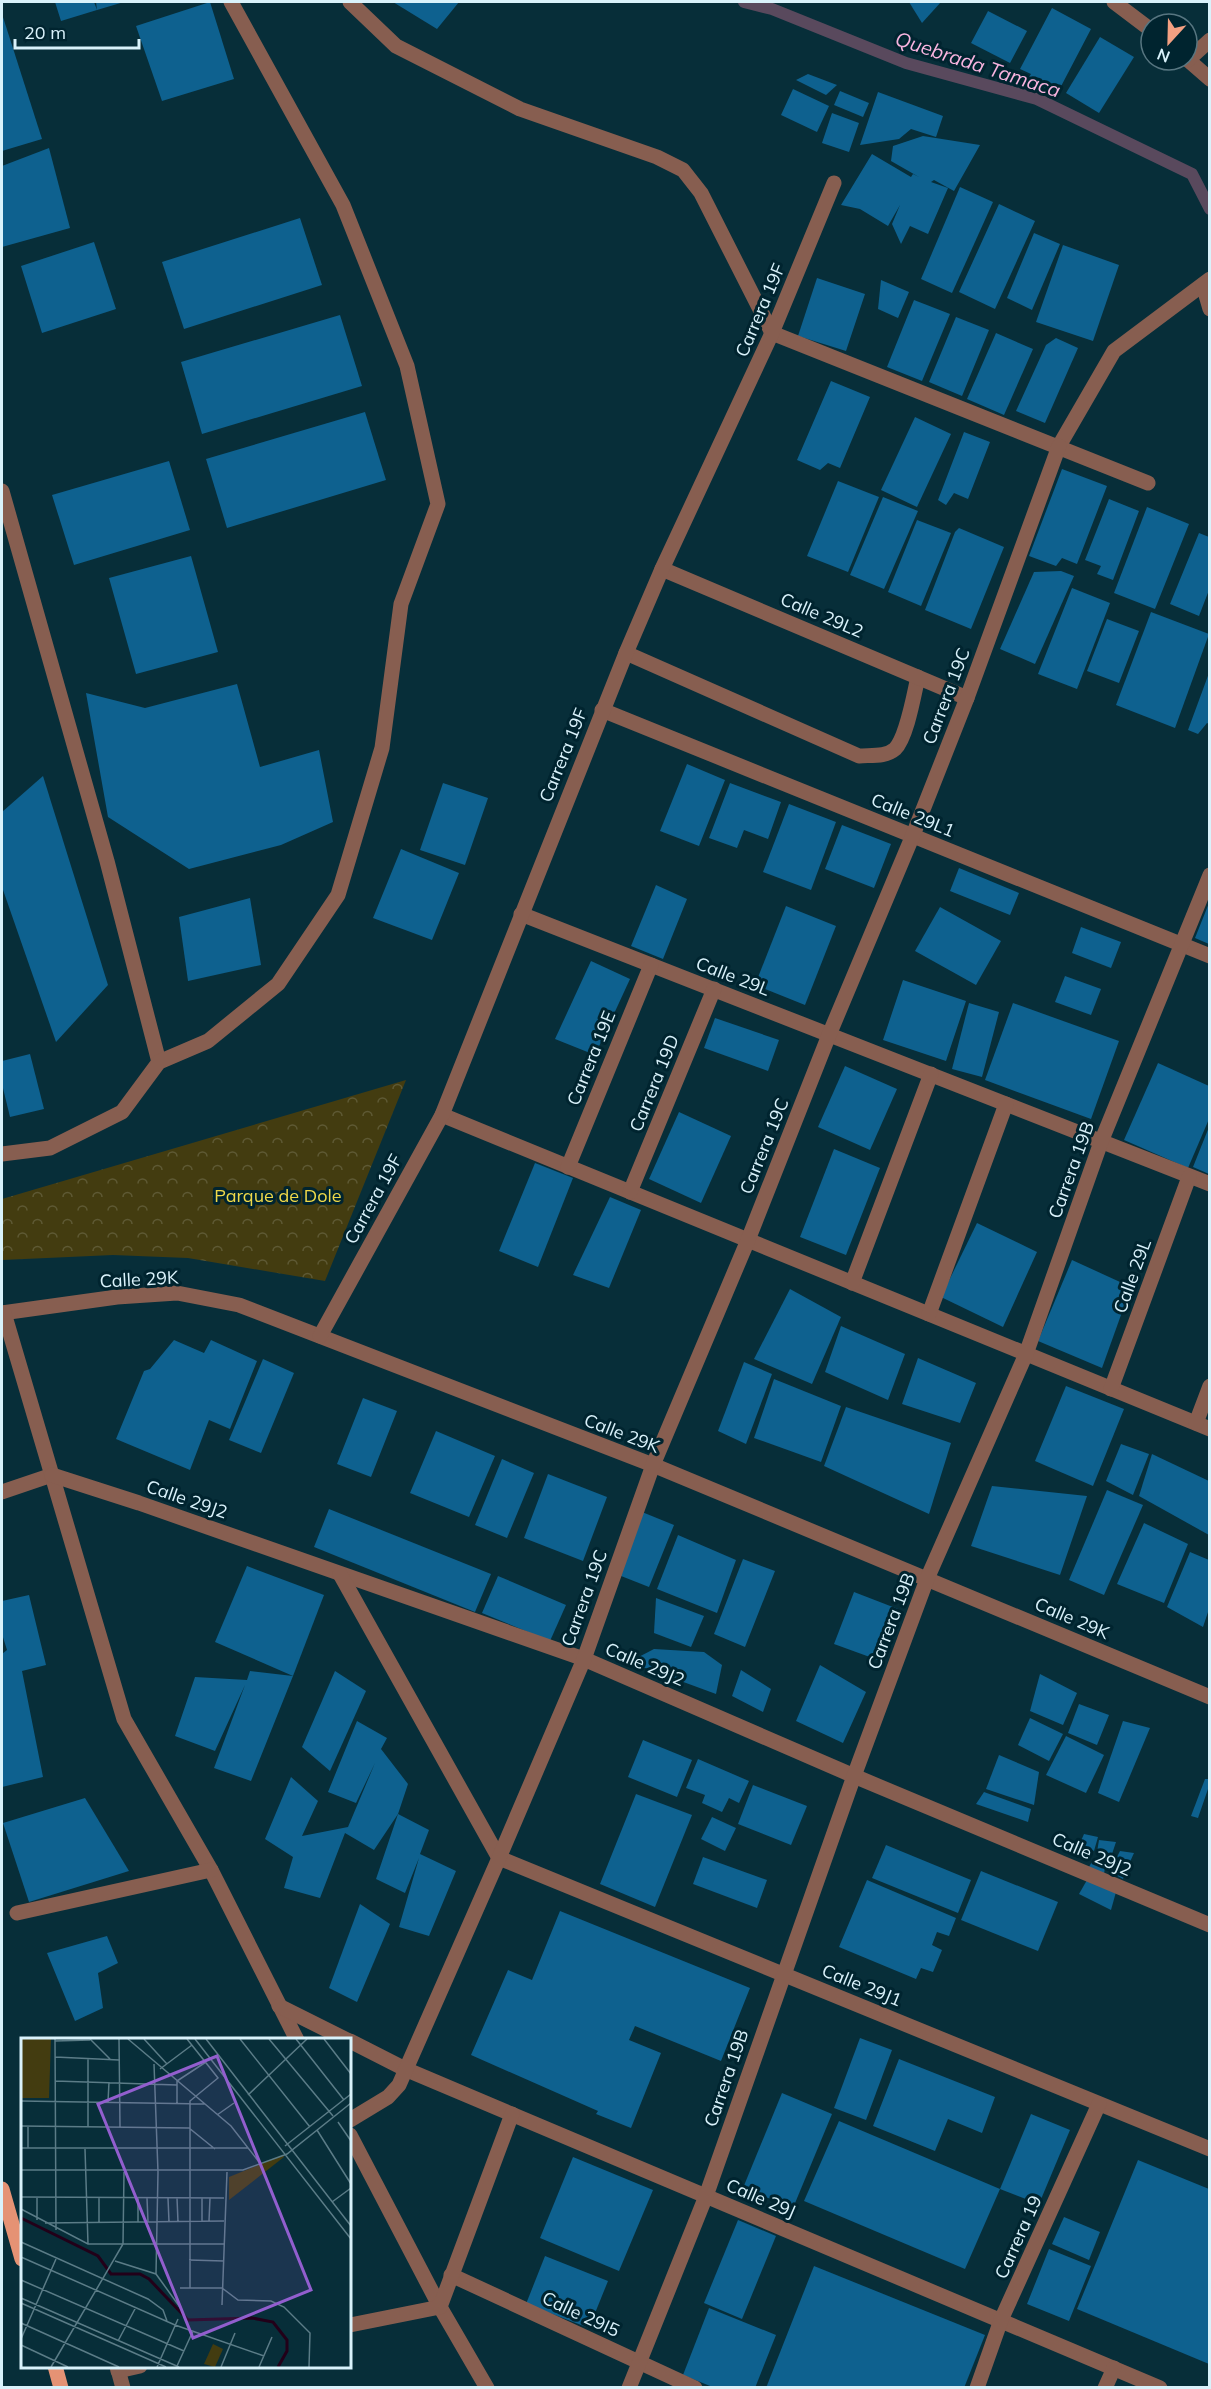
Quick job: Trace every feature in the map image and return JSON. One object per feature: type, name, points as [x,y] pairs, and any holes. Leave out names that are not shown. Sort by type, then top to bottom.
[{"type":"main road","points":[[2,2189],[21,2256]]},
{"type":"main road","points":[[55,2368],[61,2388]]},
{"type":"street","points":[[2,1154],[50,1148],[122,1112],[159,1062],[208,1041],[278,984],[338,895],[382,748],[401,604],[438,504],[407,366],[343,205],[231,2]]},
{"type":"street","points":[[350,2],[396,46],[520,109],[657,157],[683,171],[701,193],[772,333],[1148,483]]},
{"type":"street","points":[[1114,2],[1139,21]]},
{"type":"street","name":"Carrera 19F","points":[[320,1336],[442,1115],[602,710],[662,568],[772,333],[834,183]]},
{"type":"street","points":[[1206,282],[1209,309]]},
{"type":"street","name":"Carrera 19C","points":[[351,2119],[388,2097],[399,2085],[584,1659],[653,1465],[748,1240],[829,1035],[913,835],[967,698],[1059,446],[1114,351],[1206,282]]},
{"type":"street","points":[[2,491],[107,861],[159,1062]]},
{"type":"street","name":"Calle 29L2","points":[[662,568],[967,698]]},
{"type":"street","points":[[626,653],[859,756],[883,755],[895,749],[902,737],[918,678]]},
{"type":"street","name":"Calle 29L1","points":[[602,710],[1209,956]]},
{"type":"street","name":"Carrera 19B","points":[[629,2388],[706,2196],[854,1776],[927,1579],[1026,1354],[1101,1142],[1209,875]]},
{"type":"street","name":"Calle 29L","points":[[521,914],[1209,1184]]},
{"type":"street","name":"Carrera 19E","points":[[568,1167],[651,965]]},
{"type":"street","name":"Carrera 19D","points":[[630,1192],[714,990]]},
{"type":"street","points":[[852,1283],[931,1074]]},
{"type":"street","points":[[929,1314],[1006,1104]]},
{"type":"street","points":[[442,1115],[1202,1426],[1209,1386]]},
{"type":"street","name":"Calle 29L","points":[[1112,1389],[1189,1177]]},
{"type":"street","name":"Calle 29K","points":[[3,1313],[117,1297],[177,1293],[239,1305],[653,1465],[1209,1697]]},
{"type":"street","points":[[3,1313],[124,1719],[211,1870],[296,2038]]},
{"type":"street","points":[[2,1492],[52,1475]]},
{"type":"street","name":"Calle 29J2","points":[[52,1475],[139,1503],[584,1659],[854,1776],[1209,1925]]},
{"type":"street","points":[[340,1574],[499,1858]]},
{"type":"street","name":"Calle 29J1","points":[[499,1858],[1209,2149]]},
{"type":"street","points":[[17,1913],[211,1870]]},
{"type":"street","name":"Calle 29J","points":[[279,2006],[344,2038]]},
{"type":"street","name":"Calle 29J","points":[[351,2041],[405,2068],[512,2114],[1160,2388]]},
{"type":"street","name":"Carrera 19","points":[[977,2388],[1001,2320],[1099,2104]]},
{"type":"street","points":[[440,2307],[512,2114]]},
{"type":"street","points":[[351,2137],[440,2307],[487,2388]]},
{"type":"street","name":"Calle 29I5","points":[[451,2275],[695,2388]]},
{"type":"street","points":[[351,2325],[440,2307]]},
{"type":"street","points":[[1105,2388],[1114,2368]]},
{"type":"street","points":[[117,2369],[123,2388]]},
{"type":"green space","name":"Parque de Dole","points":[[406,1080],[325,1281],[188,1258],[113,1255],[2,1260],[2,1199]]},
{"type":"building","points":[[55,2],[94,2],[97,10],[61,21]]},
{"type":"building","points":[[96,2],[124,2],[97,10]]},
{"type":"building","points":[[210,2],[234,79],[162,101],[136,26]]},
{"type":"building","points":[[393,2],[459,2],[437,29]]},
{"type":"building","points":[[909,2],[941,2],[922,23]]},
{"type":"building","points":[[1052,8],[1091,29],[1057,94],[1028,79],[1031,74],[1020,69]]},
{"type":"building","points":[[988,11],[1027,31],[1010,63],[971,43]]},
{"type":"building","points":[[2,14],[42,139],[2,151]]},
{"type":"building","points":[[1100,37],[1134,57],[1099,113],[1066,93]]},
{"type":"building","points":[[808,74],[837,85],[826,95],[796,80]]},
{"type":"building","points":[[793,89],[829,106],[817,132],[781,115]]},
{"type":"building","points":[[840,91],[869,103],[863,117],[834,105]]},
{"type":"building","points":[[878,92],[943,116],[936,137],[911,129],[899,139],[860,145]]},
{"type":"building","points":[[832,113],[859,123],[849,152],[822,143]]},
{"type":"building","points":[[923,136],[980,145],[954,191],[934,180],[931,182],[948,188],[928,234],[910,226],[901,244],[892,224],[900,205],[888,226],[860,209],[841,205],[872,154],[911,177],[913,174],[919,177],[891,161],[893,146]]},
{"type":"building","points":[[49,148],[70,228],[2,247],[2,166]]},
{"type":"building","points":[[960,187],[993,202],[952,293],[921,279]]},
{"type":"building","points":[[999,204],[1035,221],[995,309],[959,292]]},
{"type":"building","points":[[300,218],[322,285],[184,329],[162,262]]},
{"type":"building","points":[[1034,233],[1060,244],[1032,310],[1007,298]]},
{"type":"building","points":[[94,242],[116,309],[42,333],[21,266]]},
{"type":"building","points":[[1063,245],[1119,265],[1093,341],[1036,322]]},
{"type":"building","points":[[817,278],[865,294],[846,351],[798,336]]},
{"type":"building","points":[[881,280],[909,292],[898,318],[878,309]]},
{"type":"building","points":[[914,300],[950,314],[922,381],[887,367]]},
{"type":"building","points":[[340,315],[362,386],[202,434],[181,362]]},
{"type":"building","points":[[956,317],[989,330],[962,396],[929,382]]},
{"type":"building","points":[[996,333],[1033,349],[1004,415],[967,399]]},
{"type":"building","points":[[1056,338],[1078,348],[1045,423],[1016,411],[1046,345]]},
{"type":"building","points":[[831,381],[870,397],[840,468],[828,463],[820,470],[797,460]]},
{"type":"building","points":[[365,412],[386,480],[227,528],[206,459]]},
{"type":"building","points":[[915,417],[951,434],[917,507],[881,490]]},
{"type":"building","points":[[964,432],[990,442],[968,499],[954,493],[946,505],[938,500]]},
{"type":"building","points":[[169,461],[190,530],[74,565],[52,495]]},
{"type":"building","points":[[1062,469],[1107,486],[1077,564],[1062,558],[1056,566],[1029,556]]},
{"type":"building","points":[[838,481],[879,497],[848,572],[807,556]]},
{"type":"building","points":[[883,497],[918,511],[884,589],[850,575]]},
{"type":"building","points":[[1109,499],[1139,511],[1113,580],[1097,574],[1101,566],[1085,560]]},
{"type":"building","points":[[1147,507],[1189,524],[1155,609],[1114,593]]},
{"type":"building","points":[[917,520],[951,533],[921,606],[888,592]]},
{"type":"building","points":[[959,528],[1004,547],[971,629],[925,610],[955,532]]},
{"type":"building","points":[[1199,533],[1209,537],[1209,590],[1199,616],[1170,604]]},
{"type":"building","points":[[191,556],[218,652],[136,674],[109,578]]},
{"type":"building","points":[[1061,571],[1074,576],[1035,664],[1000,649],[1034,572]]},
{"type":"building","points":[[1072,588],[1110,603],[1077,689],[1038,674]]},
{"type":"building","points":[[1151,612],[1209,634],[1175,728],[1116,705]]},
{"type":"building","points":[[1107,619],[1139,631],[1119,683],[1087,671]]},
{"type":"building","points":[[1209,673],[1209,724],[1207,723],[1198,734],[1188,730]]},
{"type":"building","points":[[237,684],[260,767],[319,750],[333,822],[281,845],[189,869],[108,817],[86,693],[145,708]]},
{"type":"building","points":[[687,764],[725,780],[699,846],[660,831]]},
{"type":"building","points":[[43,776],[108,985],[56,1042],[2,887],[2,812]]},
{"type":"building","points":[[443,783],[488,798],[465,865],[420,850]]},
{"type":"building","points":[[730,783],[781,802],[768,839],[744,830],[737,848],[709,838]]},
{"type":"building","points":[[789,804],[836,822],[811,890],[763,872]]},
{"type":"building","points":[[842,825],[891,844],[874,888],[825,869]]},
{"type":"building","points":[[401,849],[459,873],[432,940],[373,918]]},
{"type":"building","points":[[959,868],[1019,893],[1010,915],[950,891]]},
{"type":"building","points":[[656,885],[687,899],[663,959],[631,946]]},
{"type":"building","points":[[250,898],[261,965],[188,981],[179,917]]},
{"type":"building","points":[[1209,903],[1209,944],[1195,938]]},
{"type":"building","points":[[786,906],[836,926],[805,1005],[755,985]]},
{"type":"building","points":[[940,907],[1001,941],[976,985],[915,951]]},
{"type":"building","points":[[1081,927],[1121,942],[1111,968],[1072,953]]},
{"type":"building","points":[[591,961],[630,979],[595,1055],[555,1039]]},
{"type":"building","points":[[1065,976],[1101,989],[1091,1015],[1055,1002]]},
{"type":"building","points":[[903,980],[966,1001],[946,1061],[883,1040]]},
{"type":"building","points":[[969,1003],[999,1012],[982,1077],[952,1069]]},
{"type":"building","points":[[1013,1003],[1119,1041],[1091,1119],[985,1080]]},
{"type":"building","points":[[715,1018],[779,1040],[768,1071],[704,1048]]},
{"type":"building","points":[[30,1054],[44,1109],[10,1117],[2,1084],[2,1061]]},
{"type":"building","points":[[1158,1063],[1209,1086],[1209,1119],[1188,1168],[1124,1140]]},
{"type":"building","points":[[845,1066],[897,1089],[870,1150],[818,1127]]},
{"type":"building","points":[[679,1112],[731,1136],[701,1203],[649,1179]]},
{"type":"building","points":[[1209,1127],[1209,1174],[1193,1167]]},
{"type":"building","points":[[834,1149],[880,1168],[846,1255],[800,1237]]},
{"type":"building","points":[[535,1163],[573,1178],[538,1267],[499,1251]]},
{"type":"building","points":[[610,1197],[641,1210],[609,1288],[573,1275]]},
{"type":"building","points":[[977,1223],[1037,1252],[1003,1327],[941,1297]]},
{"type":"building","points":[[1072,1260],[1131,1287],[1102,1368],[1038,1341]]},
{"type":"building","points":[[790,1289],[841,1317],[812,1384],[754,1359]]},
{"type":"building","points":[[841,1326],[905,1354],[888,1400],[825,1372]]},
{"type":"building","points":[[174,1340],[204,1353],[211,1340],[257,1361],[230,1429],[209,1420],[190,1470],[116,1439],[144,1371],[150,1369]]},
{"type":"building","points":[[918,1358],[976,1383],[960,1423],[902,1404]]},
{"type":"building","points":[[263,1359],[294,1373],[261,1453],[229,1440]]},
{"type":"building","points":[[744,1362],[772,1374],[746,1444],[718,1431]]},
{"type":"building","points":[[774,1379],[841,1406],[821,1462],[754,1438]]},
{"type":"building","points":[[1066,1386],[1124,1409],[1093,1486],[1035,1461]]},
{"type":"building","points":[[363,1398],[397,1411],[371,1477],[337,1464]]},
{"type":"building","points":[[846,1407],[951,1443],[929,1514],[824,1466]]},
{"type":"building","points":[[436,1431],[495,1456],[469,1517],[410,1493]]},
{"type":"building","points":[[1121,1444],[1149,1454],[1133,1495],[1106,1481]]},
{"type":"building","points":[[1152,1454],[1209,1481],[1209,1535],[1139,1496]]},
{"type":"building","points":[[502,1459],[534,1473],[507,1538],[475,1525]]},
{"type":"building","points":[[548,1474],[607,1497],[583,1561],[524,1538]]},
{"type":"building","points":[[992,1486],[1087,1496],[1060,1575],[971,1546]]},
{"type":"building","points":[[1107,1490],[1143,1505],[1104,1595],[1069,1580]]},
{"type":"building","points":[[329,1509],[491,1574],[475,1612],[314,1547]]},
{"type":"building","points":[[642,1512],[674,1525],[649,1587],[616,1574]]},
{"type":"building","points":[[1144,1523],[1188,1544],[1164,1603],[1117,1584]]},
{"type":"building","points":[[678,1535],[736,1560],[717,1613],[657,1589]]},
{"type":"building","points":[[1190,1552],[1209,1560],[1209,1609],[1203,1627],[1167,1607]]},
{"type":"building","points":[[743,1559],[775,1571],[745,1647],[714,1634]]},
{"type":"building","points":[[247,1566],[324,1595],[293,1676],[215,1642]]},
{"type":"building","points":[[498,1576],[566,1605],[550,1641],[482,1613]]},
{"type":"building","points":[[854,1592],[898,1609],[878,1660],[834,1644]]},
{"type":"building","points":[[29,1595],[46,1665],[22,1671],[43,1777],[2,1787],[2,1654],[7,1650],[2,1634],[2,1601]]},
{"type":"building","points":[[656,1598],[704,1616],[691,1647],[654,1633]]},
{"type":"building","points":[[654,1649],[704,1652],[722,1665],[716,1694],[629,1662]]},
{"type":"building","points":[[820,1665],[866,1692],[843,1743],[796,1721]]},
{"type":"building","points":[[741,1670],[771,1689],[763,1712],[732,1696]]},
{"type":"building","points":[[250,1671],[293,1676],[251,1781],[214,1768],[245,1685],[215,1751],[175,1736],[195,1677],[247,1680]]},
{"type":"building","points":[[335,1671],[366,1691],[330,1771],[302,1747]]},
{"type":"building","points":[[1040,1674],[1077,1693],[1063,1725],[1030,1711]]},
{"type":"building","points":[[1079,1704],[1109,1715],[1097,1745],[1068,1733]]},
{"type":"building","points":[[1030,1718],[1063,1734],[1049,1761],[1018,1745]]},
{"type":"building","points":[[357,1721],[387,1738],[381,1749],[408,1784],[398,1814],[374,1850],[345,1833],[320,1898],[284,1888],[293,1857],[265,1839],[291,1777],[318,1801],[302,1836],[348,1827],[375,1763],[356,1803],[328,1792]]},
{"type":"building","points":[[1123,1721],[1150,1728],[1119,1802],[1098,1793]]},
{"type":"building","points":[[1066,1736],[1104,1755],[1086,1793],[1046,1775]]},
{"type":"building","points":[[643,1740],[692,1760],[677,1797],[628,1777]]},
{"type":"building","points":[[999,1755],[1039,1772],[1034,1805],[986,1789]]},
{"type":"building","points":[[698,1759],[749,1781],[739,1803],[729,1798],[722,1812],[702,1803],[705,1795],[686,1788]]},
{"type":"building","points":[[1205,1779],[1209,1779],[1209,1786],[1198,1818],[1191,1816]]},
{"type":"building","points":[[753,1785],[807,1806],[791,1845],[738,1824]]},
{"type":"building","points":[[984,1792],[1031,1809],[1028,1822],[976,1804]]},
{"type":"building","points":[[636,1794],[692,1815],[655,1907],[600,1884]]},
{"type":"building","points":[[85,1798],[129,1871],[29,1902],[3,1823]]},
{"type":"building","points":[[398,1814],[429,1830],[420,1854],[456,1871],[429,1936],[399,1927],[419,1858],[405,1893],[376,1879]]},
{"type":"building","points":[[712,1817],[736,1828],[725,1851],[701,1839]]},
{"type":"building","points":[[1084,1834],[1098,1837],[1094,1851],[1080,1843]]},
{"type":"building","points":[[1099,1840],[1116,1842],[1111,1857],[1097,1852]]},
{"type":"building","points":[[886,1845],[971,1880],[958,1913],[872,1878]]},
{"type":"building","points":[[1120,1851],[1134,1853],[1129,1864],[1116,1859]]},
{"type":"building","points":[[703,1857],[767,1880],[757,1908],[693,1884]]},
{"type":"building","points":[[1093,1860],[1105,1866],[1104,1875],[1089,1867]]},
{"type":"building","points":[[1113,1867],[1125,1874],[1123,1879],[1112,1873]]},
{"type":"building","points":[[981,1871],[1058,1902],[1038,1951],[961,1920]]},
{"type":"building","points":[[867,1880],[956,1918],[949,1936],[937,1932],[932,1945],[942,1950],[933,1972],[921,1968],[916,1979],[839,1947]]},
{"type":"building","points":[[1087,1880],[1116,1892],[1111,1910],[1079,1894]]},
{"type":"building","points":[[360,1904],[390,1924],[357,2002],[329,1988]]},
{"type":"building","points":[[560,1911],[750,1988],[721,2061],[635,2026],[629,2040],[661,2053],[631,2128],[471,2055],[508,1970],[532,1980]]},
{"type":"building","points":[[107,1936],[118,1963],[98,1973],[103,2008],[75,2021],[47,1953]]},
{"type":"building","points":[[860,2038],[892,2050],[866,2120],[834,2108]]},
{"type":"building","points":[[899,2059],[995,2097],[982,2133],[948,2119],[935,2151],[873,2126]]},
{"type":"building","points":[[782,2093],[832,2114],[793,2208],[743,2188]]},
{"type":"building","points":[[1031,2114],[1070,2130],[1039,2204],[1000,2189]]},
{"type":"building","points":[[839,2121],[1000,2189],[965,2269],[804,2201]]},
{"type":"building","points":[[573,2157],[653,2190],[619,2271],[540,2238]]},
{"type":"building","points":[[1138,2160],[1209,2189],[1209,2364],[1077,2309]]},
{"type":"building","points":[[1064,2217],[1100,2232],[1089,2260],[1052,2244]]},
{"type":"building","points":[[738,2220],[776,2236],[742,2319],[704,2303]]},
{"type":"building","points":[[1049,2249],[1091,2266],[1069,2321],[1027,2304]]},
{"type":"building","points":[[545,2256],[608,2281],[589,2328],[526,2304]]},
{"type":"building","points":[[814,2266],[985,2335],[964,2388],[766,2388]]},
{"type":"building","points":[[709,2308],[776,2335],[755,2388],[715,2388],[683,2375]]},
{"type":"waterway","name":"Quebrada Tamaca","points":[[744,2],[772,9],[906,63],[1037,99],[1192,174],[1210,209]]}]
